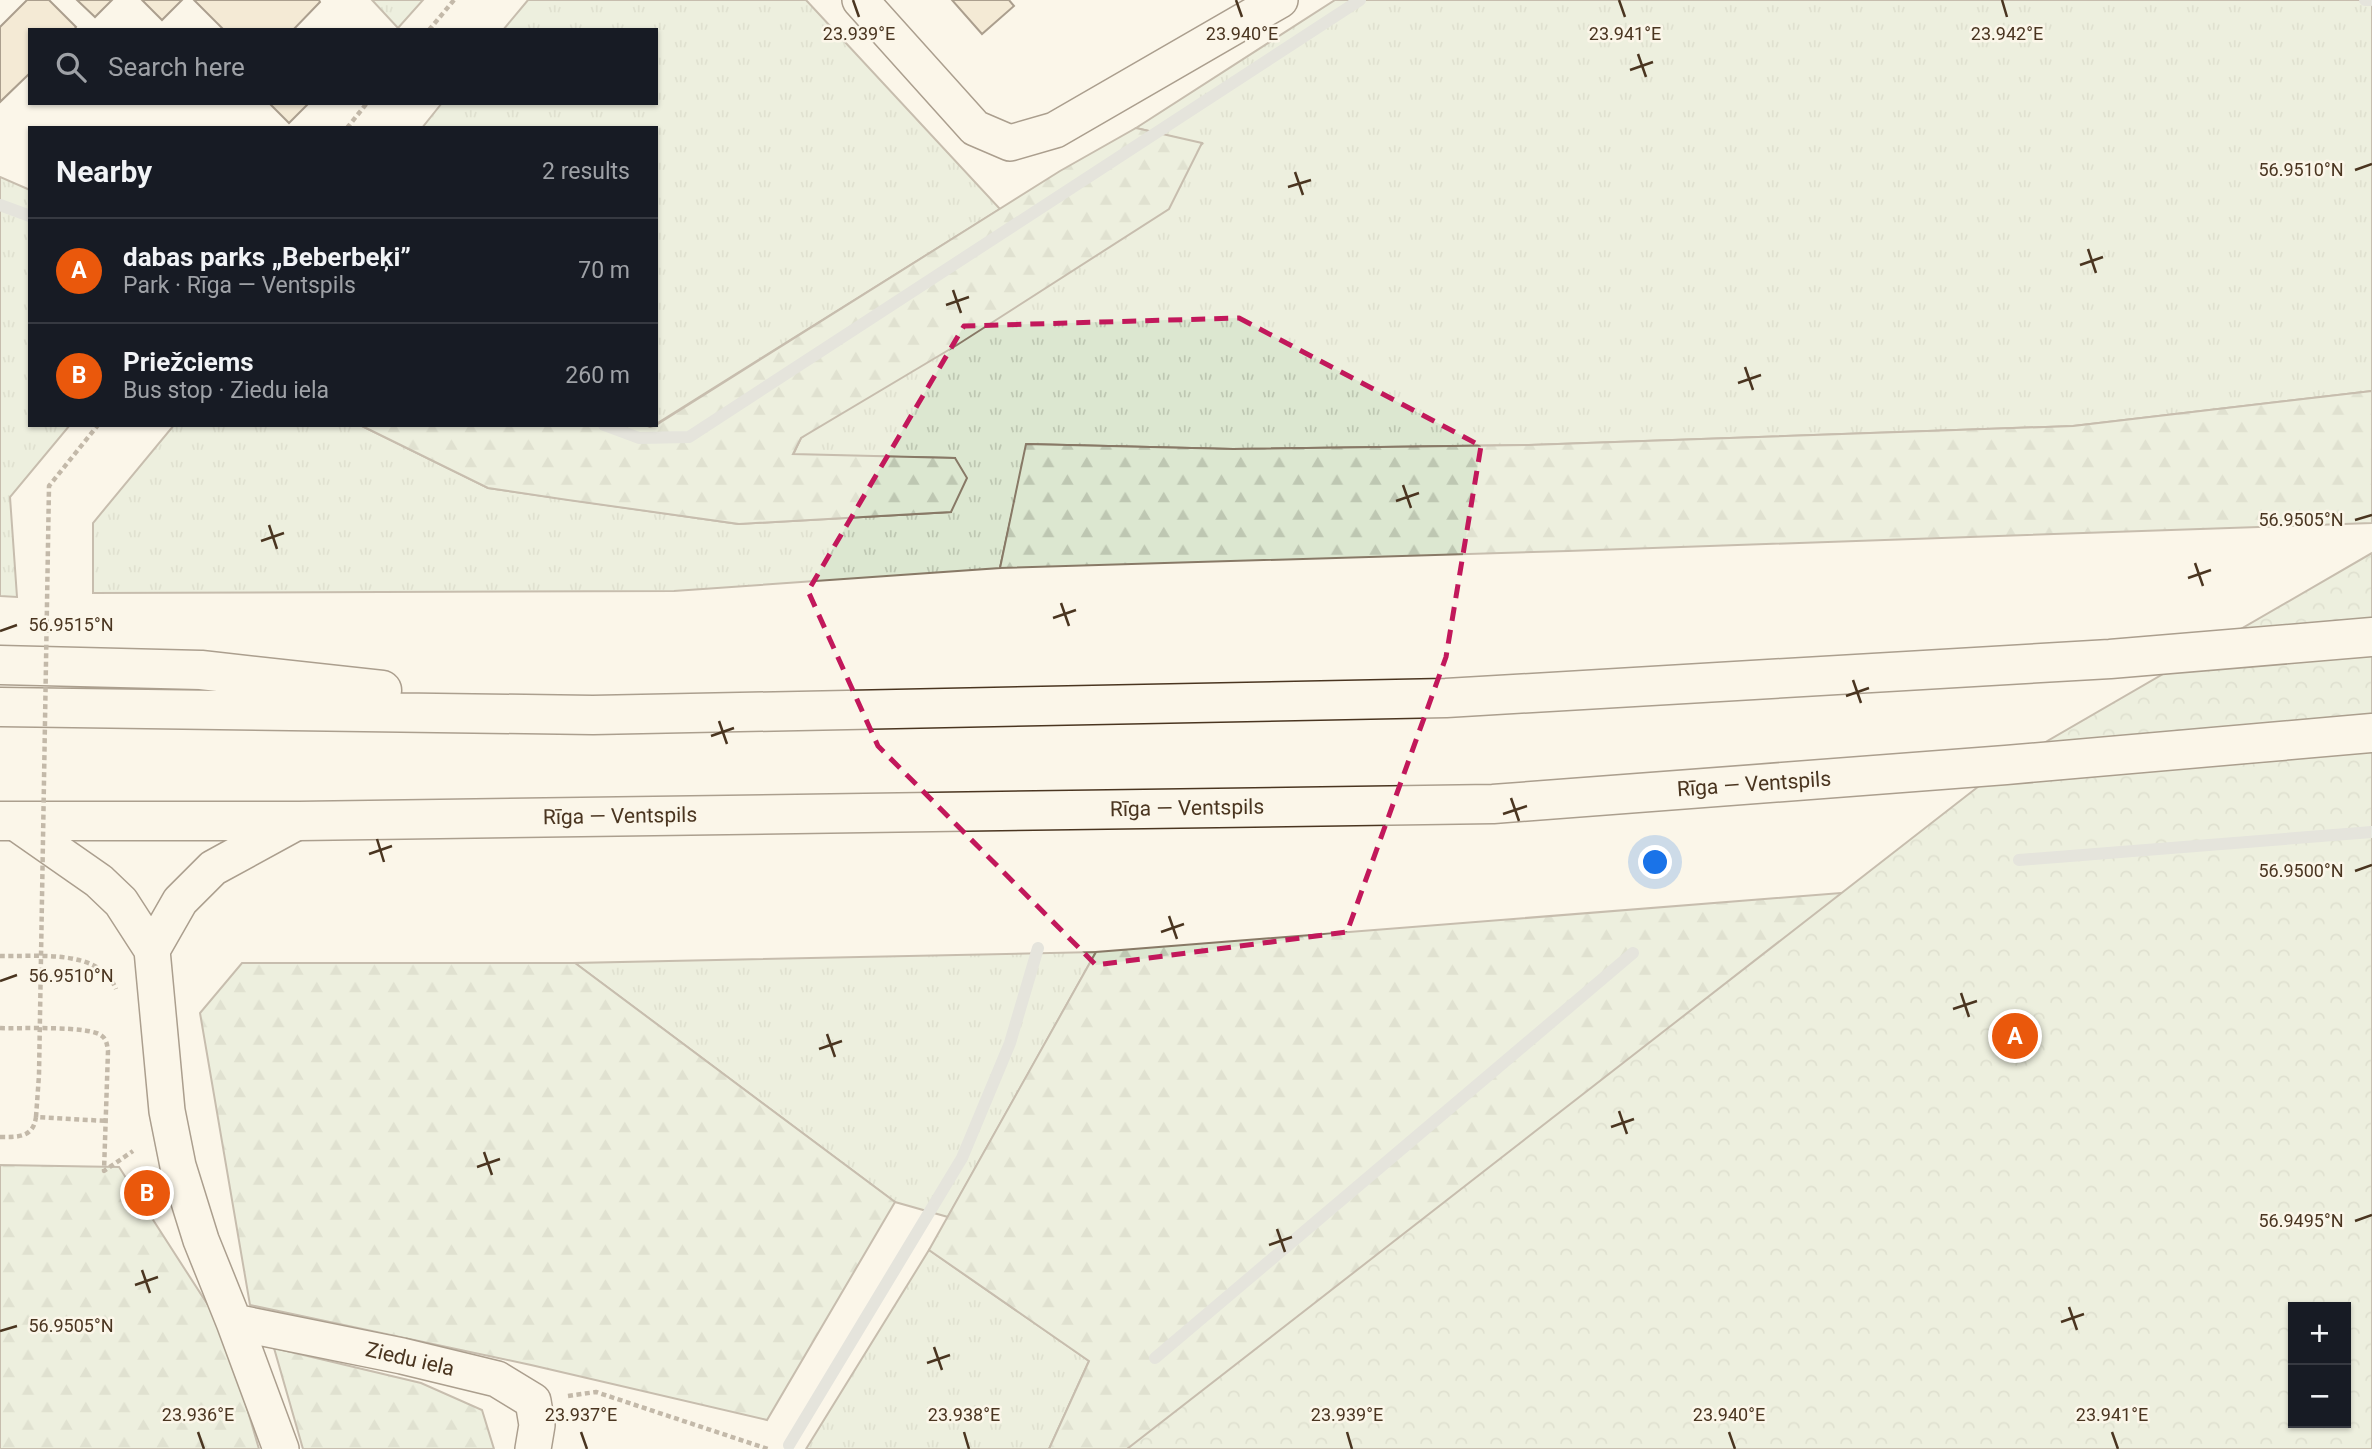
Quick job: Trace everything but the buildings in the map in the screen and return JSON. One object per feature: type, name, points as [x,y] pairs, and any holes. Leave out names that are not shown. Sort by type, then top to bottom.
[{"type":"highway","points":[[0,707],[593,715],[1446,698],[2110,659],[2372,637]]},
{"type":"highway","points":[[0,665],[201,670],[593,715]]},
{"type":"highway","name":"Rīga — Ventspils","points":[[7,821],[299,821],[1493,804],[1992,766],[2372,733]]},
{"type":"street","points":[[860,0],[975,128],[1010,143],[1055,130],[1280,0]]},
{"type":"street","points":[[7,821],[99,881],[121,902],[152,950],[167,1111],[178,1166],[201,1240],[281,1449]]},
{"type":"street","points":[[152,950],[180,901],[213,869],[299,821]]},
{"type":"street","name":"Ziedu iela","points":[[234,1322],[402,1356],[497,1379],[533,1401]]},
{"type":"street","points":[[533,1401],[537,1425],[533,1449]]},
{"type":"path","points":[[431,28],[454,0]]},
{"type":"path","points":[[348,126],[365,105]]},
{"type":"path","points":[[0,1137],[31,1132],[36,1117],[39,1076],[49,486],[96,427]]},
{"type":"path","points":[[0,956],[68,958],[94,965],[112,979],[119,998]]},
{"type":"path","points":[[0,1028],[84,1029],[102,1036],[107,1042],[108,1084],[104,1171],[133,1151]]},
{"type":"path","points":[[36,1117],[107,1121]]},
{"type":"path","points":[[533,1401],[596,1392],[768,1449]]},
{"type":"highlighted area","points":[[1239,318],[1481,446],[1446,657],[1347,932],[1096,965],[878,746],[808,591],[964,326]]},
{"type":"green space","points":[[372,0],[423,0],[398,28]]},
{"type":"green space","points":[[528,0],[806,0],[1000,209],[658,423],[658,126],[424,126],[440,105],[658,105],[658,28],[505,28]]},
{"type":"green space","points":[[1335,0],[2372,0],[2372,391],[2073,426],[1529,445],[1233,449],[1027,444],[1000,568],[674,591],[93,593],[93,523],[172,427],[364,427],[488,488],[738,524],[951,512],[955,458],[793,455],[801,438],[1202,144],[1136,128]]},
{"type":"green space","points":[[1136,128],[1202,143],[1169,209],[957,345],[801,438],[793,454],[955,458],[967,478],[951,512],[739,524],[568,500],[488,488],[364,427],[658,427],[658,424],[1060,171]]},
{"type":"green space","points":[[0,177],[28,189],[28,427],[68,427],[10,497],[17,597],[0,596]]},
{"type":"green space","points":[[2372,391],[2372,523],[1000,568],[1026,444],[1233,449],[1529,445],[2073,426]]},
{"type":"green space","points":[[2372,553],[2372,1449],[1127,1449],[2006,765]]},
{"type":"green space","points":[[2372,851],[2372,1449],[1049,1449],[1089,1361],[929,1250],[1096,952]]},
{"type":"green space","points":[[1096,952],[948,1217],[895,1202],[575,963]]},
{"type":"green space","points":[[242,963],[575,963],[895,1202],[767,1420],[531,1365],[250,1305],[200,1013]]},
{"type":"green space","points":[[0,1165],[119,1167],[224,1330],[259,1449],[0,1449]]},
{"type":"green space","points":[[929,1250],[1089,1361],[1049,1449],[806,1449]]},
{"type":"green space","points":[[274,1348],[421,1383],[482,1410],[494,1449],[303,1449]]},
{"type":"waterway","points":[[609,427],[639,438],[689,437],[1360,0]]},
{"type":"waterway","points":[[2365,0],[2370,0]]},
{"type":"waterway","points":[[0,205],[28,215]]},
{"type":"waterway","points":[[2019,860],[2372,832]]},
{"type":"waterway","points":[[789,1445],[962,1158],[1010,1043],[1038,948]]},
{"type":"waterway","points":[[1155,1358],[1633,953]]},
{"type":"place","name":"dabas parks „Beberbeķi”","points":[[2015,1036]]},
{"type":"place","name":"Priežciems","points":[[147,1193]]}]
